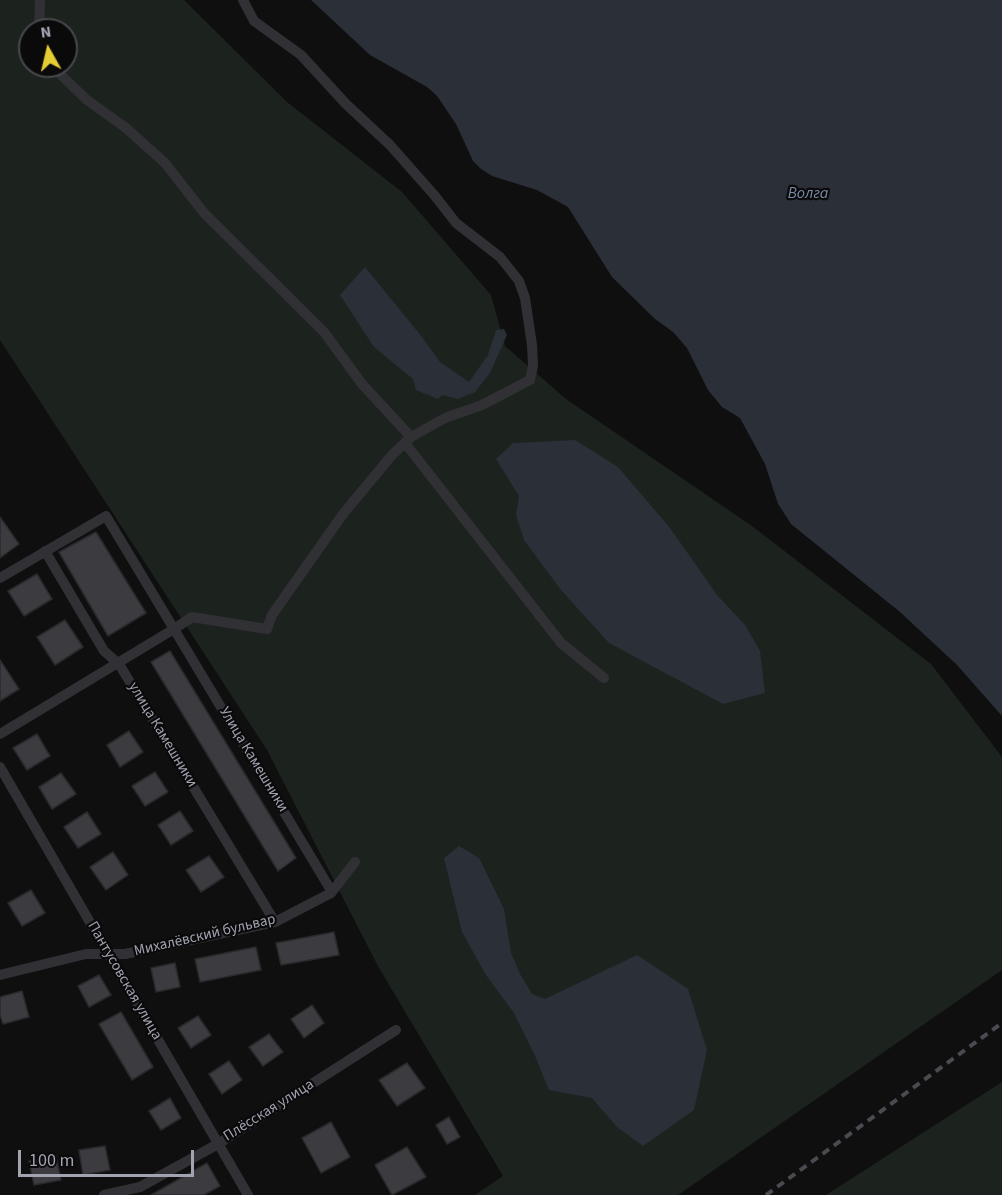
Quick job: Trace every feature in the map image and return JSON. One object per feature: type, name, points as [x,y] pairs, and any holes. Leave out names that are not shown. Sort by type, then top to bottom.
[{"type":"street","points":[[39,18],[40,0]]},
{"type":"street","points":[[0,734],[119,664],[192,617],[267,629],[272,615],[343,513],[392,455],[408,440],[445,418],[482,405],[530,380],[533,366],[532,345],[525,298],[519,281],[500,257],[456,223],[390,145],[346,104],[301,55],[255,21],[243,0]]},
{"type":"street","points":[[64,78],[87,100],[126,128],[165,164],[204,213],[324,332],[561,644],[604,678]]},
{"type":"street","name":"Улица Камешники","points":[[45,551],[106,516],[332,892]]},
{"type":"street","points":[[0,578],[45,551]]},
{"type":"street","name":"улица Камешники","points":[[45,551],[104,651],[119,664],[275,922]]},
{"type":"street","name":"Пантусовская улица","points":[[0,767],[248,1195]]},
{"type":"street","name":"Михалёвский бульвар","points":[[0,975],[86,954],[125,954],[275,922],[332,892],[355,862]]},
{"type":"street","name":"Плёсская улица","points":[[104,1195],[140,1187],[218,1144],[396,1030]]},
{"type":"shaded area","points":[[0,0],[184,0],[287,102],[402,192],[491,295],[505,346],[566,399],[752,526],[931,664],[1002,757],[1002,970],[678,1195],[475,1195],[503,1176],[379,968],[267,750],[0,340]]},
{"type":"shaded area","points":[[1002,1082],[1002,1195],[826,1195]]},
{"type":"water","name":"Волга","points":[[311,0],[1002,0],[1002,716],[957,665],[900,612],[791,524],[778,504],[765,464],[740,418],[722,407],[708,390],[687,348],[673,332],[655,319],[612,277],[568,207],[537,190],[492,176],[481,169],[473,161],[456,124],[437,96],[427,87],[370,55]]},
{"type":"water","points":[[365,267],[440,362],[469,382],[488,355],[496,330],[504,329],[507,335],[490,373],[475,392],[458,399],[442,395],[438,399],[416,390],[413,379],[374,347],[340,295]]},
{"type":"water","points":[[575,440],[618,467],[670,528],[717,595],[745,625],[760,651],[765,693],[723,704],[609,643],[561,590],[524,540],[516,515],[519,496],[496,459],[513,443]]},
{"type":"water","points":[[459,846],[479,858],[504,909],[511,953],[532,994],[545,999],[637,955],[688,989],[707,1050],[694,1110],[643,1146],[617,1127],[592,1098],[549,1090],[514,1013],[486,975],[462,932],[444,858]]},
{"type":"building","points":[[0,517],[19,544],[0,558]]},
{"type":"building","points":[[96,532],[146,613],[108,636],[59,552]]},
{"type":"building","points":[[37,574],[52,599],[24,616],[8,591]]},
{"type":"building","points":[[65,620],[83,647],[55,665],[37,637]]},
{"type":"building","points":[[170,651],[296,858],[278,871],[151,662]]},
{"type":"building","points":[[0,660],[19,689],[0,701]]},
{"type":"building","points":[[129,731],[143,752],[120,767],[107,745]]},
{"type":"building","points":[[37,734],[50,756],[27,770],[13,748]]},
{"type":"building","points":[[155,772],[168,792],[145,806],[132,786]]},
{"type":"building","points":[[61,773],[76,794],[52,809],[39,787]]},
{"type":"building","points":[[180,811],[193,831],[171,845],[158,825]]},
{"type":"building","points":[[87,812],[101,834],[78,848],[64,827]]},
{"type":"building","points":[[113,852],[128,875],[106,890],[90,867]]},
{"type":"building","points":[[209,856],[224,877],[201,892],[186,870]]},
{"type":"building","points":[[31,890],[45,913],[22,926],[8,903]]},
{"type":"building","points":[[334,932],[339,955],[281,965],[276,943]]},
{"type":"building","points":[[256,947],[261,970],[200,982],[195,959]]},
{"type":"building","points":[[175,963],[180,987],[156,992],[151,968]]},
{"type":"building","points":[[99,975],[111,995],[89,1007],[78,986]]},
{"type":"building","points":[[22,991],[29,1017],[3,1024],[0,1015],[0,997]]},
{"type":"building","points":[[312,1005],[324,1023],[304,1038],[291,1019]]},
{"type":"building","points":[[121,1012],[153,1067],[132,1080],[99,1024]]},
{"type":"building","points":[[198,1016],[211,1035],[191,1048],[178,1028]]},
{"type":"building","points":[[269,1034],[283,1052],[263,1066],[249,1047]]},
{"type":"building","points":[[229,1061],[242,1080],[222,1094],[209,1074]]},
{"type":"building","points":[[407,1063],[425,1088],[397,1106],[379,1080]]},
{"type":"building","points":[[170,1098],[181,1118],[161,1130],[149,1111]]},
{"type":"building","points":[[449,1117],[460,1137],[447,1144],[436,1125]]},
{"type":"building","points":[[331,1122],[350,1157],[321,1173],[302,1138]]},
{"type":"building","points":[[105,1146],[110,1170],[83,1175],[79,1150]]},
{"type":"building","points":[[407,1147],[426,1177],[392,1195],[375,1165]]},
{"type":"building","points":[[56,1156],[61,1180],[34,1185],[29,1161]]},
{"type":"building","points":[[207,1163],[220,1186],[204,1195],[151,1195]]},
{"type":"railway","points":[[766,1195],[1002,1023]]}]
